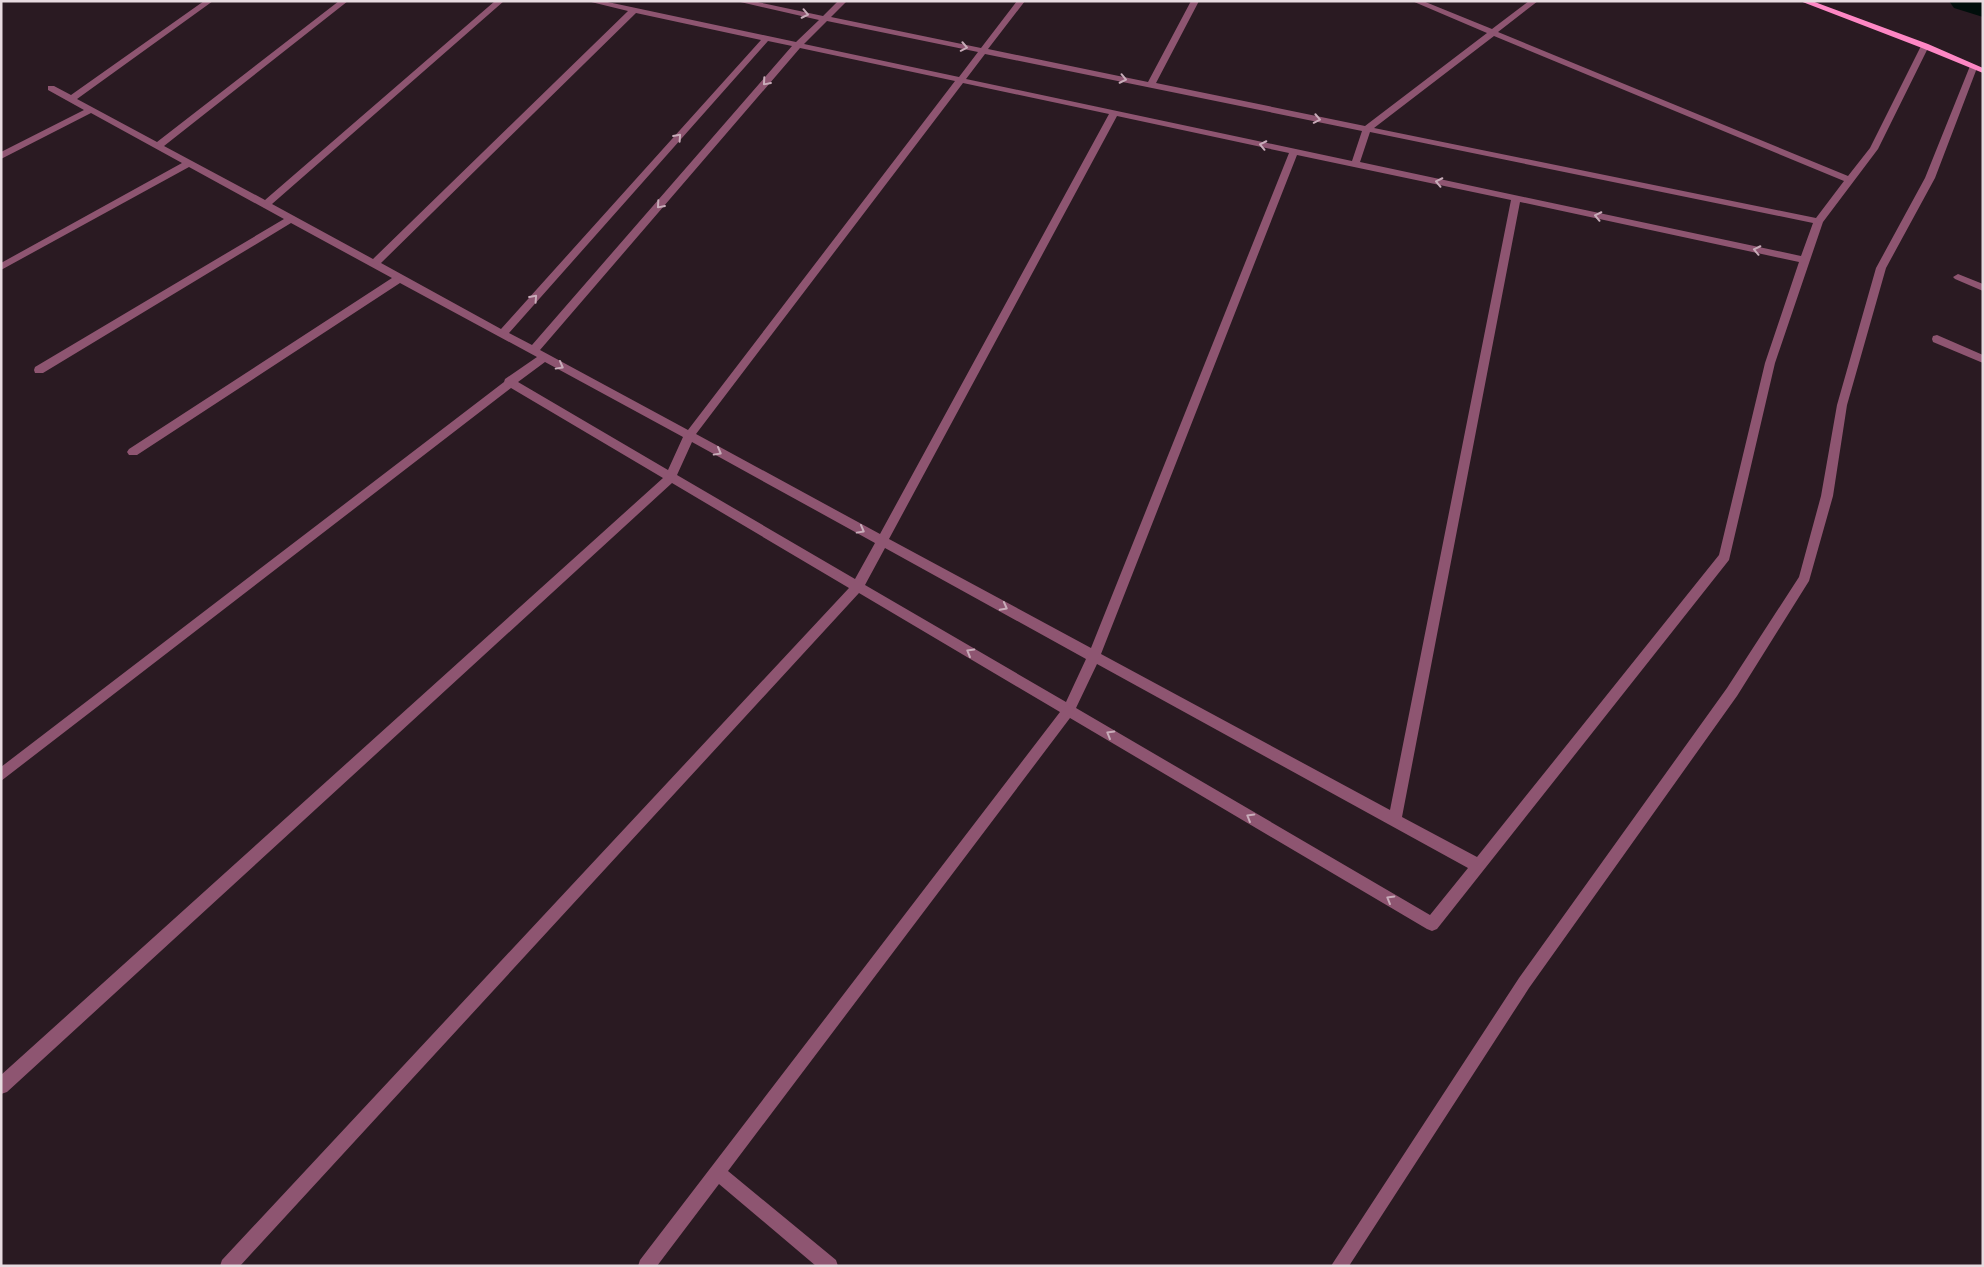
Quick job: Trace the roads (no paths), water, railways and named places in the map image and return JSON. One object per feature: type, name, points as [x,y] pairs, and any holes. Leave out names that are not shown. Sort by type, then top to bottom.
[{"type":"main road","points":[[1804,1],[1925,46],[1978,69]]},
{"type":"street","points":[[70,99],[209,1]]},
{"type":"street","points":[[158,146],[344,1]]},
{"type":"street","points":[[265,205],[500,1]]},
{"type":"street","points":[[591,1],[1804,260]]},
{"type":"street","points":[[740,1],[1818,221]]},
{"type":"street","points":[[1,775],[509,382],[538,354],[798,45],[843,1]]},
{"type":"street","points":[[1,1086],[671,477],[689,436],[1021,1]]},
{"type":"street","points":[[1151,85],[1195,1]]},
{"type":"street","points":[[1416,1],[1850,180]]},
{"type":"street","points":[[1355,164],[1368,129],[1534,1]]},
{"type":"street","points":[[374,264],[634,10]]},
{"type":"street","points":[[502,334],[766,38]]},
{"type":"street","points":[[509,382],[1432,924],[1725,557],[1770,363],[1818,221],[1874,149],[1925,46]]},
{"type":"street","points":[[1339,1266],[1524,983],[1732,692],[1805,578],[1827,496],[1842,405],[1882,268],[1930,178],[1978,69]]},
{"type":"street","points":[[51,88],[1479,866]]},
{"type":"street","points":[[1,156],[90,110]]},
{"type":"street","points":[[228,1266],[858,586],[1114,113]]},
{"type":"street","points":[[646,1266],[1069,710],[1094,656],[1294,151]]},
{"type":"street","points":[[1,267],[188,163]]},
{"type":"street","points":[[1395,820],[1516,199]]},
{"type":"street","points":[[39,370],[291,219]]},
{"type":"street","points":[[1958,277],[1983,288]]},
{"type":"street","points":[[133,452],[400,278]]},
{"type":"street","points":[[1937,339],[1983,359]]},
{"type":"street","points":[[717,1172],[830,1266]]},
{"type":"waterway","points":[[1965,1],[1983,7]]}]
